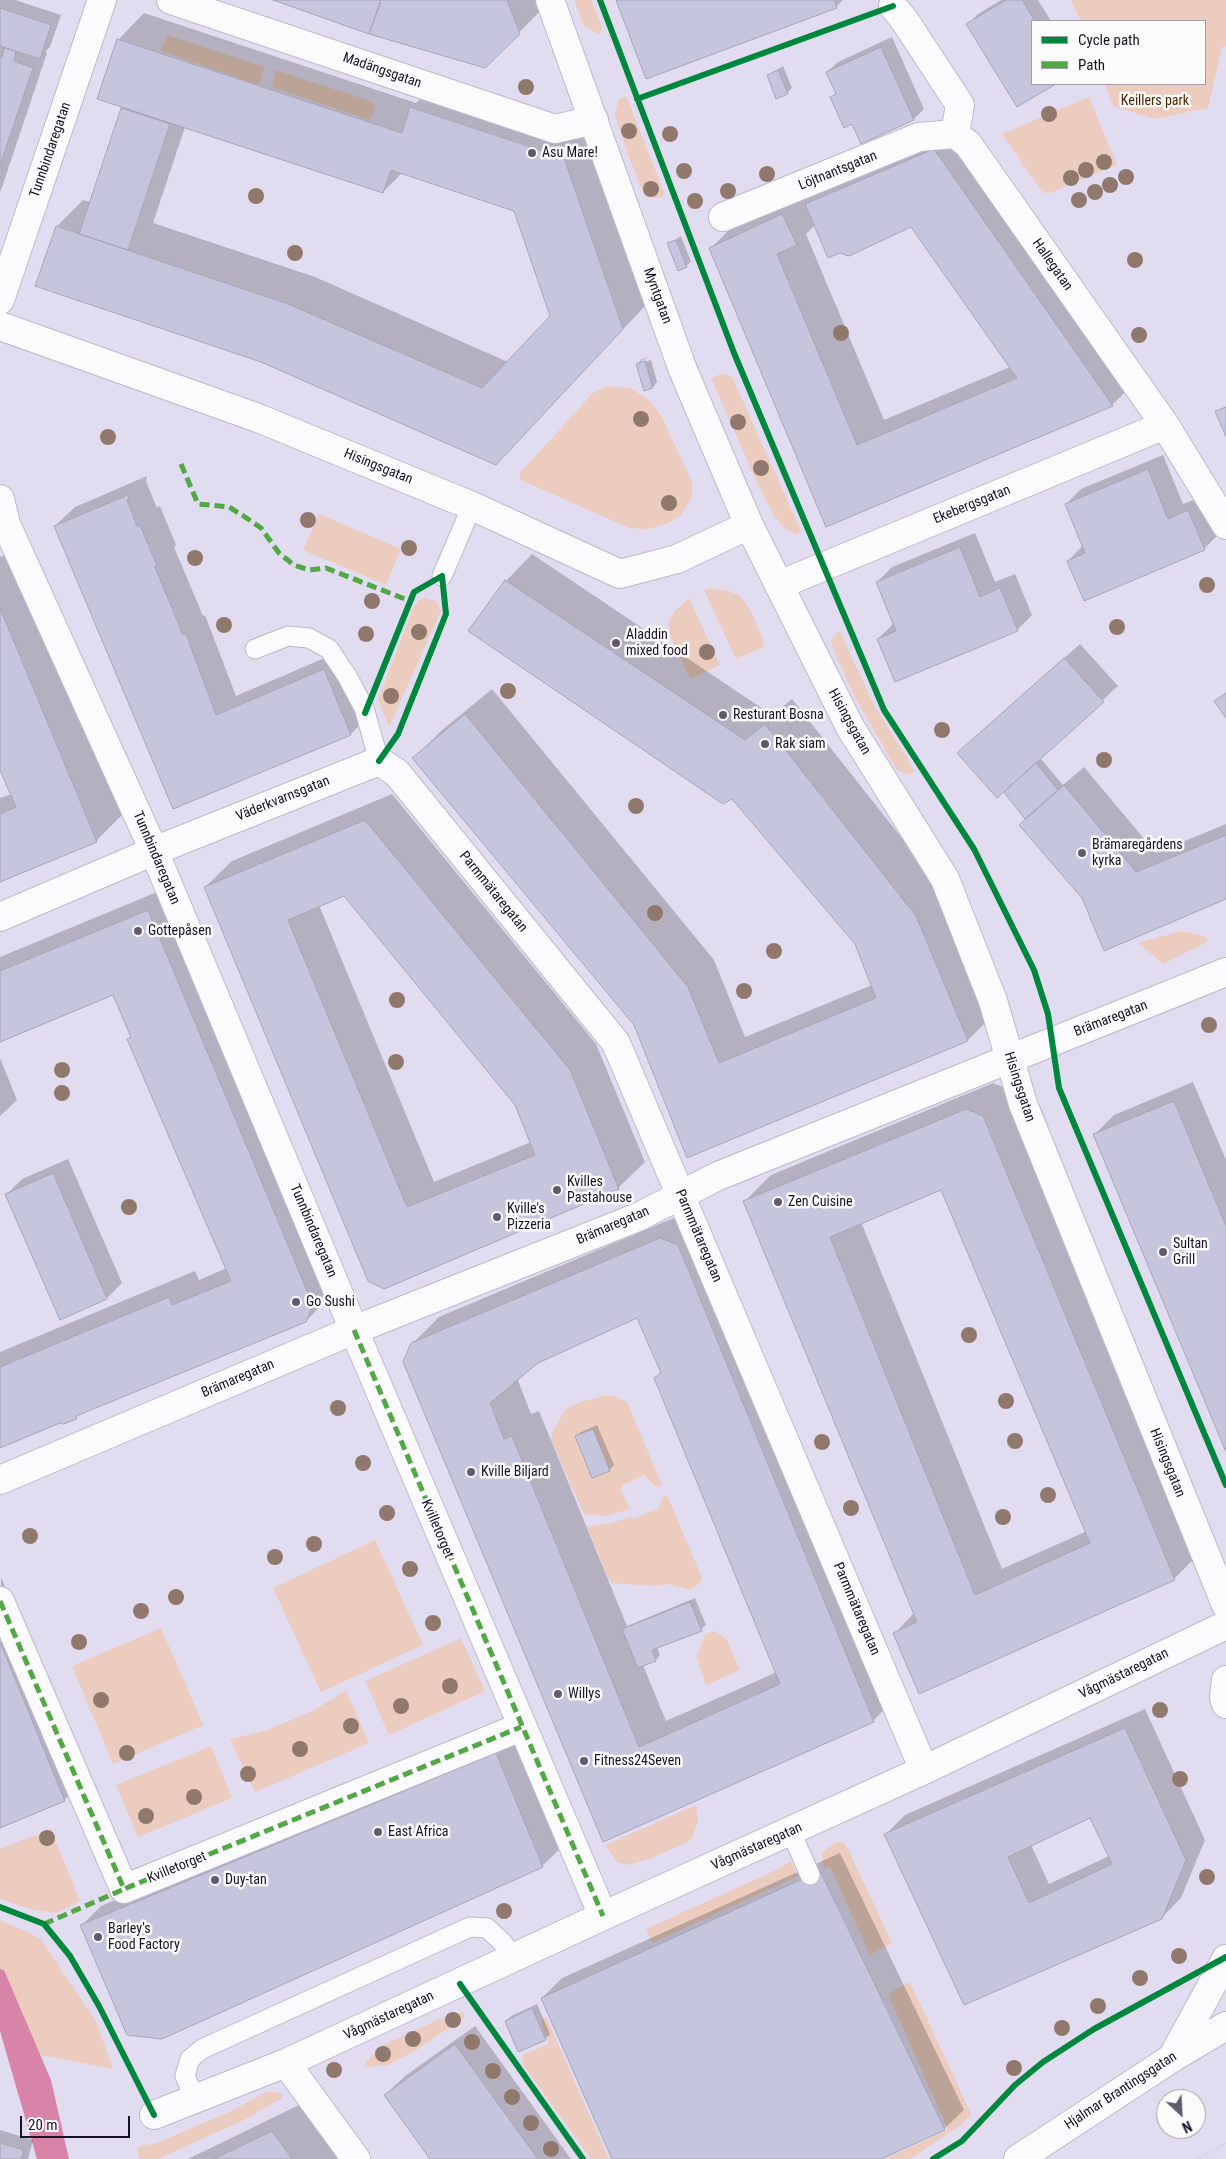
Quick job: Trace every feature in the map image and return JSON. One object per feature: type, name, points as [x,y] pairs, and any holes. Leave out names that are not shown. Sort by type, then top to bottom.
[{"type":"street","name":"Tunnbindaregatan","points":[[0,300],[102,0]]},
{"type":"street","name":"Madängsgatan","points":[[171,0],[555,129],[594,120]]},
{"type":"street","name":"Myntgatan","points":[[550,0],[683,370],[749,525],[780,585]]},
{"type":"street","points":[[892,6],[905,21],[960,105],[955,134]]},
{"type":"street","name":"Löjtnantsgatan","points":[[723,217],[919,137],[955,134]]},
{"type":"street","name":"Hallegatan","points":[[955,134],[968,144],[1164,425],[1226,525]]},
{"type":"street","name":"Hisingsgatan","points":[[0,326],[258,418],[472,506],[620,574],[677,559],[749,525]]},
{"type":"street","name":"Ekebergsgatan","points":[[780,585],[1164,425]]},
{"type":"street","name":"Tunnbindaregatan","points":[[2,516],[154,851],[354,1330]]},
{"type":"street","name":"Hisingsgatan","points":[[780,585],[850,727],[945,879],[993,1001],[1026,1112],[1226,1605]]},
{"type":"street","name":"Väderkvarnsgatan","points":[[0,917],[154,851],[379,761]]},
{"type":"street","name":"Parmmätaregatan","points":[[379,761],[396,773],[616,1043],[924,1770]]},
{"type":"street","name":"Brämaregatan","points":[[0,1480],[354,1330],[638,1217],[718,1176],[1226,972]]},
{"type":"street","name":"Kvilletorget","points":[[354,1330],[521,1728],[603,1916]]},
{"type":"street","name":"Kvilletorget","points":[[0,1601],[124,1890],[521,1728]]},
{"type":"street","name":"Vågmästaregatan","points":[[154,2115],[286,2064],[603,1916],[924,1770],[1226,1625]]},
{"type":"street","points":[[1226,1680],[1224,1698],[1226,1704]]},
{"type":"street","points":[[1172,2058],[1226,1959]]},
{"type":"street","name":"Hjalmar Brantingsgatan","points":[[1018,2159],[1172,2058],[1226,2026]]},
{"type":"street","points":[[286,2064],[356,2159]]},
{"type":"lane","points":[[442,576],[472,506]]},
{"type":"lane","points":[[254,648],[288,636],[309,638],[329,649],[347,676],[364,708],[379,761]]},
{"type":"lane","points":[[791,1832],[810,1875]]},
{"type":"lane","points":[[195,2099],[185,2076],[190,2059],[202,2049],[470,1927],[487,1928],[503,1943],[514,1958]]},
{"type":"green space","points":[[574,0],[591,0],[602,27],[600,35],[584,26]]},
{"type":"green space","name":"Keillers park","points":[[1071,0],[1226,0],[1226,46],[1222,47],[1208,108],[1155,119],[1113,106],[1105,85],[1206,85],[1206,20],[1081,20]]},
{"type":"green space","points":[[167,35],[264,67],[259,85],[161,51]]},
{"type":"green space","points":[[276,70],[373,102],[375,107],[370,120],[272,87]]},
{"type":"green space","points":[[1089,97],[1117,165],[1050,193],[1045,193],[1002,134]]},
{"type":"green space","points":[[627,98],[665,195],[658,198],[645,197],[627,152],[615,114],[619,99]]},
{"type":"green space","points":[[721,374],[729,375],[733,379],[801,531],[797,534],[784,528],[774,515],[759,487],[711,378]]},
{"type":"green space","points":[[610,386],[630,388],[650,401],[663,419],[691,480],[693,491],[681,516],[664,525],[646,529],[629,528],[521,480],[519,474],[594,392]]},
{"type":"green space","points":[[319,514],[401,549],[386,585],[303,550]]},
{"type":"green space","points":[[711,588],[730,591],[741,597],[751,611],[763,639],[763,647],[736,659],[704,590]]},
{"type":"green space","points":[[426,598],[436,601],[441,611],[389,727],[378,700],[413,608],[419,600]]},
{"type":"green space","points":[[689,598],[720,665],[690,679],[670,635],[669,622],[675,611]]},
{"type":"green space","points":[[838,631],[874,705],[915,771],[910,775],[897,770],[855,697],[831,641]]},
{"type":"green space","points":[[1181,931],[1204,936],[1209,941],[1163,964],[1138,943]]},
{"type":"green space","points":[[604,1396],[614,1396],[627,1402],[662,1485],[655,1486],[644,1475],[623,1485],[620,1489],[630,1509],[605,1516],[584,1514],[551,1440],[552,1433],[565,1410],[580,1402]]},
{"type":"green space","points":[[667,1495],[702,1578],[700,1583],[690,1590],[668,1584],[653,1586],[612,1583],[607,1576],[587,1526],[611,1523],[631,1517],[634,1519],[658,1508],[664,1496]]},
{"type":"green space","points":[[375,1540],[423,1645],[321,1692],[273,1588]]},
{"type":"green space","points":[[161,1628],[203,1725],[113,1764],[72,1666]]},
{"type":"green space","points":[[715,1631],[727,1640],[740,1670],[706,1685],[696,1656],[705,1634]]},
{"type":"green space","points":[[461,1638],[485,1691],[389,1735],[365,1681]]},
{"type":"green space","points":[[346,1690],[369,1743],[255,1792],[230,1739],[265,1731],[313,1711]]},
{"type":"green space","points":[[211,1746],[232,1798],[138,1837],[116,1785]]},
{"type":"green space","points":[[696,1805],[698,1819],[693,1836],[689,1841],[650,1859],[627,1865],[617,1862],[605,1845]]},
{"type":"green space","points":[[51,1829],[80,1901],[56,1913],[33,1910],[0,1899],[0,1849]]},
{"type":"green space","points":[[839,1842],[844,1843],[848,1849],[892,1943],[870,1955],[830,1866],[824,1869],[822,1853],[831,1845]]},
{"type":"green space","points":[[791,1861],[798,1876],[652,1943],[646,1929],[774,1871]]},
{"type":"green space","points":[[0,1920],[40,1938],[96,2021],[113,2069],[40,2055],[4,1970],[0,1969]]},
{"type":"green space","points":[[910,1982],[971,2114],[961,2125],[910,2159],[884,2159],[948,2130],[888,1994]]},
{"type":"green space","points":[[464,2012],[465,2017],[416,2050],[388,2065],[365,2067],[365,2063],[383,2045],[435,2021]]},
{"type":"green space","points":[[546,2017],[609,2159],[591,2159],[524,2066],[522,2055],[549,2044],[540,2020]]},
{"type":"green space","points":[[268,2091],[282,2094],[282,2098],[246,2119],[158,2159],[139,2159],[137,2147],[159,2142],[227,2113]]},
{"type":"shaded area","points":[[0,1969],[4,1970],[51,2080],[69,2159],[37,2159],[0,2031]]},
{"type":"building","points":[[273,0],[381,0],[369,34]]},
{"type":"building","points":[[381,0],[507,0],[520,34],[485,68],[369,34]]},
{"type":"building","points":[[616,0],[834,0],[837,8],[646,79]]},
{"type":"building","points":[[1006,0],[1022,0],[1034,20],[1031,20],[1031,85],[1054,85],[1017,107],[966,24]]},
{"type":"building","points":[[0,8],[51,25],[40,59],[0,46]]},
{"type":"building","points":[[117,39],[402,133],[410,107],[564,158],[623,329],[496,465],[261,362],[35,286],[56,226],[288,304],[482,388],[550,316],[514,211],[391,170],[383,193],[97,99]]},
{"type":"building","points":[[881,47],[914,120],[861,144],[852,124],[844,128],[830,97],[836,94],[826,72]]},
{"type":"building","points":[[4,48],[16,51],[14,61],[33,68],[0,165],[0,57],[2,58]]},
{"type":"building","points":[[778,70],[788,94],[776,99],[767,75]]},
{"type":"building","points":[[121,108],[170,124],[128,250],[79,234]]},
{"type":"building","points":[[934,149],[1113,406],[826,527],[709,248],[782,214],[797,245],[777,254],[857,445],[1017,378],[911,227],[849,256],[840,253],[828,258],[805,204]]},
{"type":"building","points":[[676,240],[687,267],[678,271],[667,243]]},
{"type":"building","points":[[645,361],[653,388],[644,391],[636,364]]},
{"type":"building","points":[[1226,407],[1226,437],[1215,411]]},
{"type":"building","points":[[1148,469],[1168,519],[1188,510],[1205,550],[1084,601],[1067,561],[1085,553],[1065,504]]},
{"type":"building","points":[[128,495],[129,499],[127,500],[137,526],[140,525],[183,635],[186,634],[216,715],[324,669],[351,735],[173,809],[54,526]]},
{"type":"building","points":[[960,547],[980,597],[1000,588],[1018,631],[895,682],[877,639],[896,631],[876,582]]},
{"type":"building","points":[[505,580],[745,740],[765,724],[916,916],[968,1041],[687,1158],[634,1025],[412,758],[465,714],[688,987],[719,1063],[876,998],[855,944],[732,799],[723,804],[468,631]]},
{"type":"building","points":[[0,608],[97,842],[0,882],[0,814],[16,807],[0,770]]},
{"type":"building","points":[[1064,658],[1104,702],[997,798],[957,753]]},
{"type":"building","points":[[1226,693],[1226,718],[1214,701]]},
{"type":"building","points":[[1036,763],[1058,790],[1025,819],[1004,792]]},
{"type":"building","name":"Brämaregårdens kyrka","points":[[1064,785],[1136,872],[1226,835],[1226,899],[1104,951],[1082,898],[1019,825]]},
{"type":"building","points":[[365,820],[570,1070],[619,1189],[384,1289],[368,1281],[204,887]],"holes":[[[344,896],[515,1105],[535,1155],[407,1207],[288,920]]]},
{"type":"building","points":[[148,910],[313,1305],[306,1322],[76,1416],[77,1419],[63,1424],[60,1423],[0,1448],[0,1367],[169,1297],[172,1305],[231,1281],[127,1039],[131,1037],[113,995],[0,1042],[0,971]]},
{"type":"building","points":[[1174,1101],[1226,1226],[1226,1452],[1093,1134]]},
{"type":"building","points":[[966,1109],[983,1116],[1175,1580],[919,1694],[893,1633],[917,1622],[743,1201]],"holes":[[[941,1190],[1090,1543],[975,1595],[830,1237]]]},
{"type":"building","points":[[53,1173],[107,1299],[60,1320],[5,1194]]},
{"type":"building","points":[[660,1238],[678,1245],[874,1722],[603,1842],[403,1362],[411,1343]],"holes":[[[637,1318],[661,1373],[654,1378],[780,1684],[639,1747],[512,1436],[504,1439],[490,1403],[538,1363]]]},
{"type":"building","points":[[593,1429],[610,1471],[592,1478],[575,1436]]},
{"type":"building","points":[[690,1602],[702,1631],[652,1650],[656,1661],[638,1668],[622,1629]]},
{"type":"building","points":[[0,1642],[65,1801],[0,1828]]},
{"type":"building","points":[[1125,1728],[1186,1860],[1162,1919],[964,2005],[884,1834]],"holes":[[[1090,1818],[1112,1864],[1029,1903],[1008,1857]]]},
{"type":"building","points":[[496,1753],[543,1867],[162,2039],[127,2035],[80,1925]]},
{"type":"building","points":[[820,1871],[945,2130],[881,2159],[612,2159],[541,1998]]},
{"type":"building","points":[[532,2008],[546,2040],[518,2052],[505,2021]]},
{"type":"building","points":[[455,2044],[538,2159],[430,2159],[384,2095]]},
{"type":"building","points":[[272,2131],[292,2159],[214,2159]]},
{"type":"building","points":[[0,2143],[24,2150],[21,2159],[0,2159]]},
{"type":"tram line","points":[[1198,2159],[1226,2143]]},
{"type":"marked path","points":[[181,464],[198,504],[229,507],[245,517],[261,528],[279,553],[294,565],[309,570],[326,568],[410,601]]},
{"type":"marked path","points":[[354,1330],[603,1916]]},
{"type":"marked path","points":[[0,1601],[124,1889],[521,1727]]},
{"type":"marked path","points":[[44,1924],[124,1889]]},
{"type":"cycle path","points":[[600,0],[734,353],[884,710],[974,849],[1034,970],[1048,1014],[1059,1088],[1226,1485]]},
{"type":"cycle path","points":[[637,99],[893,6]]},
{"type":"cycle path","points":[[365,713],[414,592],[442,576],[446,614],[398,734],[379,761]]},
{"type":"cycle path","points":[[0,1907],[44,1924],[70,1956],[99,2006],[154,2115]]},
{"type":"cycle path","points":[[933,2159],[962,2141],[1015,2085],[1043,2062],[1094,2029],[1226,1957]]},
{"type":"cycle path","points":[[460,1984],[583,2159]]},
{"type":"place","name":"Asu Mare!","points":[[532,153]]},
{"type":"place","name":"Aladdin mixed food","points":[[616,643]]},
{"type":"place","name":"Resturant Bosna","points":[[723,715]]},
{"type":"place","name":"Rak siam","points":[[765,744]]},
{"type":"place","name":"Brämaregårdens kyrka","points":[[1082,853]]},
{"type":"place","name":"Gottepåsen","points":[[138,931]]},
{"type":"place","name":"Kvilles Pastahouse","points":[[557,1190]]},
{"type":"place","name":"Zen Cuisine","points":[[778,1202]]},
{"type":"place","name":"Kville's Pizzeria","points":[[497,1217]]},
{"type":"place","name":"Sultan Grill","points":[[1163,1252]]},
{"type":"place","name":"Go Sushi","points":[[296,1302]]},
{"type":"place","name":"Kville Biljard","points":[[471,1472]]},
{"type":"place","name":"Willys","points":[[558,1694]]},
{"type":"place","name":"Fitness24Seven","points":[[584,1761]]},
{"type":"place","name":"East Africa","points":[[378,1832]]},
{"type":"place","name":"Duy-tan","points":[[215,1880]]},
{"type":"place","name":"Barley's Food Factory","points":[[98,1937]]}]
